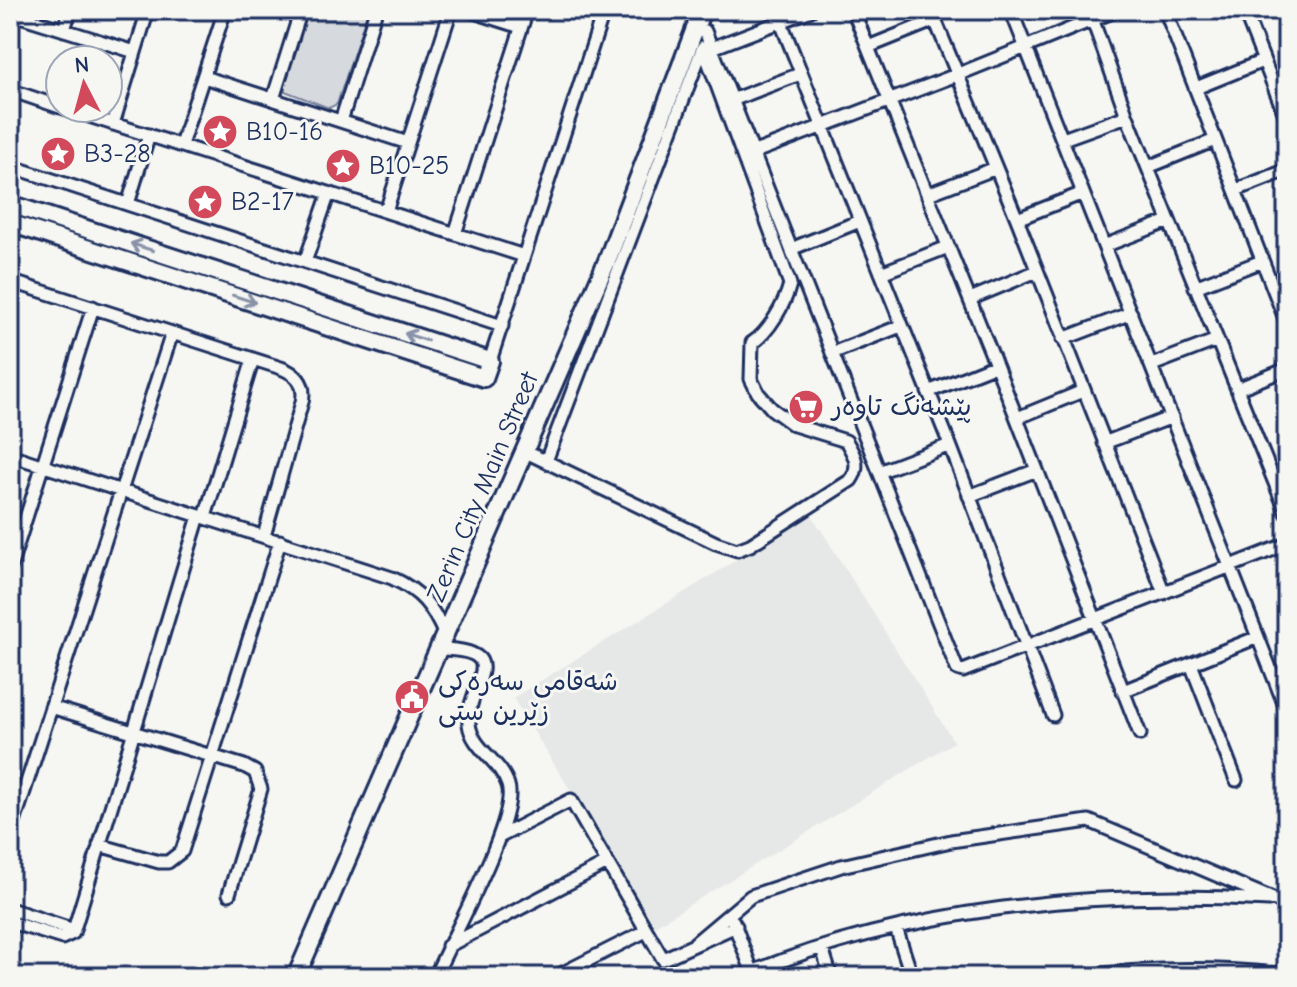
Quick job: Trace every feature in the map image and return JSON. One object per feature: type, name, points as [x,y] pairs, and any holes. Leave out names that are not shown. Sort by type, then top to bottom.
[{"type":"street","points":[[64,30],[70,10]]},
{"type":"street","points":[[124,88],[148,10]]},
{"type":"street","points":[[181,145],[225,10]]},
{"type":"street","points":[[273,99],[301,10]]},
{"type":"street","points":[[341,121],[376,10]]},
{"type":"street","points":[[386,211],[451,10]]},
{"type":"street","points":[[467,10],[521,27]]},
{"type":"street","points":[[455,234],[527,10]]},
{"type":"street","name":"Zerin City Main Street","points":[[296,977],[625,217],[702,10]]},
{"type":"street","points":[[776,10],[950,445],[1053,715]]},
{"type":"street","points":[[712,48],[811,10]]},
{"type":"street","points":[[853,10],[1140,734]]},
{"type":"street","points":[[1011,10],[1287,711]]},
{"type":"street","points":[[752,153],[1027,47],[1092,15],[1117,10]]},
{"type":"street","points":[[1165,10],[1286,316]]},
{"type":"street","points":[[1244,10],[1286,115]]},
{"type":"street","points":[[10,223],[484,378],[601,11]]},
{"type":"street","points":[[10,13],[135,52]]},
{"type":"street","points":[[868,47],[933,15],[1164,593]]},
{"type":"street","points":[[1092,15],[1127,116],[1287,513]]},
{"type":"street","points":[[705,31],[957,669],[966,670],[1029,647],[1287,544]]},
{"type":"street","points":[[526,447],[716,543],[737,550],[750,545],[855,475],[856,461],[846,441],[794,425],[783,418],[758,393],[751,379],[752,343],[763,336],[782,305],[790,284],[703,47],[547,457]]},
{"type":"street","points":[[1196,88],[1263,61]]},
{"type":"street","points":[[732,100],[800,74]]},
{"type":"street","points":[[204,77],[408,143]]},
{"type":"street","points":[[10,90],[44,101]]},
{"type":"street","points":[[1063,139],[1127,116]]},
{"type":"street","points":[[113,124],[524,256]]},
{"type":"street","points":[[128,204],[149,135]]},
{"type":"street","points":[[1148,167],[1215,140]]},
{"type":"street","points":[[10,166],[502,326]]},
{"type":"street","points":[[928,194],[996,168]]},
{"type":"street","points":[[1236,190],[1287,170]]},
{"type":"street","points":[[305,262],[329,193]]},
{"type":"street","points":[[1017,219],[1083,193]]},
{"type":"street","points":[[10,204],[490,361]]},
{"type":"street","points":[[791,249],[860,221]]},
{"type":"street","points":[[1104,246],[1169,221]]},
{"type":"street","points":[[881,273],[948,247]]},
{"type":"street","points":[[179,278],[184,261]]},
{"type":"street","points":[[1195,287],[1262,261]]},
{"type":"street","points":[[970,299],[1037,271]]},
{"type":"street","points":[[10,281],[253,359],[296,376],[304,395],[264,536]]},
{"type":"street","points":[[10,568],[93,307]]},
{"type":"street","points":[[1063,339],[1131,313]]},
{"type":"street","points":[[832,353],[901,326]]},
{"type":"street","points":[[10,835],[172,333]]},
{"type":"street","points":[[1152,365],[1217,340]]},
{"type":"street","points":[[10,922],[62,938],[70,936],[74,930],[133,732],[253,359]]},
{"type":"street","points":[[928,392],[996,365]]},
{"type":"street","points":[[1237,389],[1287,369]]},
{"type":"street","points":[[1017,418],[1083,391]]},
{"type":"street","points":[[1104,443],[1172,417]]},
{"type":"street","points":[[879,472],[950,445]]},
{"type":"street","points":[[10,455],[373,571],[407,585],[433,608],[442,643],[464,649],[478,659],[482,665],[481,681],[472,703],[469,723],[476,742],[499,768],[509,785],[509,807],[501,836],[435,977]]},
{"type":"street","points":[[969,496],[1037,470]]},
{"type":"street","points":[[99,845],[159,862],[176,858],[185,843],[280,541]]},
{"type":"street","points":[[1123,691],[1258,637]]},
{"type":"street","points":[[1191,664],[1236,780]]},
{"type":"street","points":[[51,707],[250,768],[261,783],[260,795],[229,894]]},
{"type":"street","points":[[501,836],[571,800],[663,959],[736,926]]},
{"type":"street","points":[[695,943],[730,912],[761,891],[872,858],[951,841],[1089,821],[1282,903]]},
{"type":"street","points":[[448,946],[607,863]]},
{"type":"street","points":[[740,977],[822,948],[896,928],[967,914],[1121,896],[1197,895],[1282,903]]},
{"type":"street","points":[[10,909],[74,930]]},
{"type":"street","points":[[730,912],[754,974]]},
{"type":"street","points":[[896,928],[912,977]]},
{"type":"street","points":[[555,977],[646,931]]},
{"type":"street","points":[[822,948],[831,977]]},
{"type":"street","points":[[1074,977],[1182,971],[1287,975]]},
{"type":"shaded area","points":[[309,10],[368,10],[337,104],[329,108],[285,91]]},
{"type":"shaded area","points":[[811,514],[954,742],[655,926],[513,698]]},
{"type":"place","name":"B10-16","points":[[220,132]]},
{"type":"place","name":"B3-28","points":[[58,154]]},
{"type":"place","name":"B10-25","points":[[343,166]]},
{"type":"place","name":"B2-17","points":[[205,202]]},
{"type":"place","name":"پێشەنگ تاوەر","points":[[806,407]]},
{"type":"place","name":"شەقامی سەرەکی زێرین ستی","points":[[412,697]]}]
